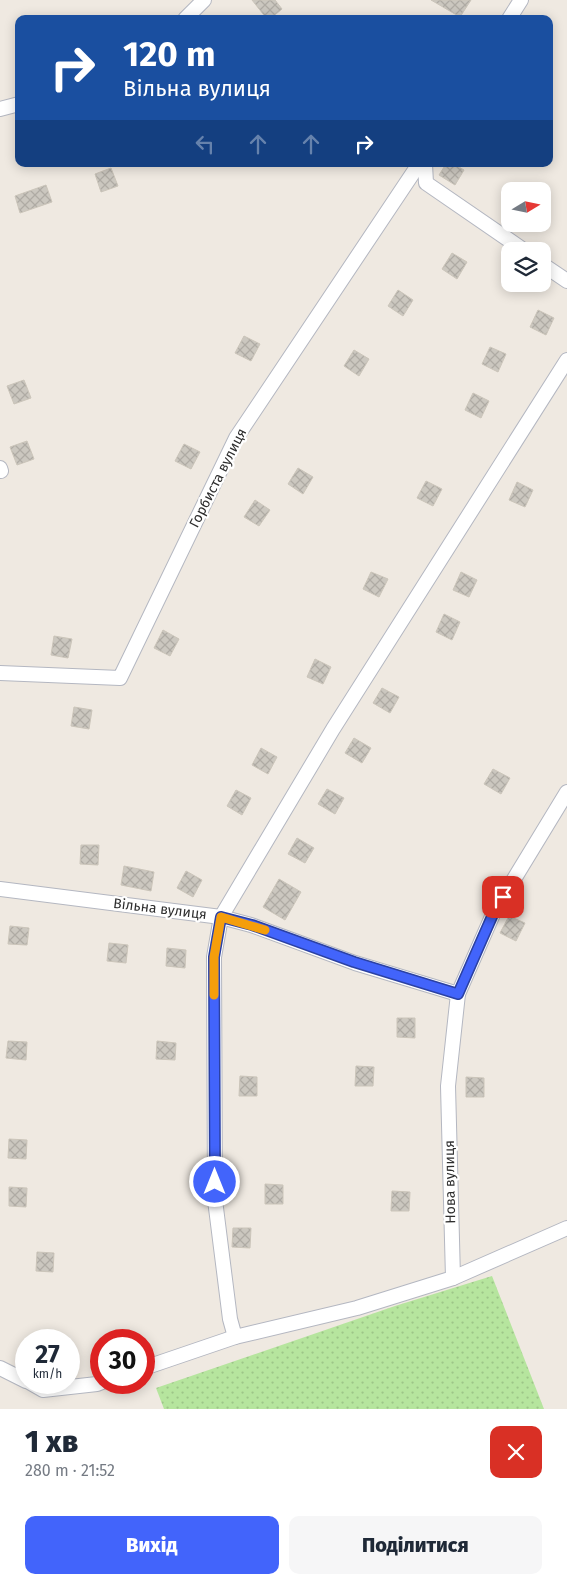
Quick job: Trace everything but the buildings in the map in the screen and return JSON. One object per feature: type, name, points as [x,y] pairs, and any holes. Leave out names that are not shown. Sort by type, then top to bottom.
[{"type":"street","points":[[189,15],[204,0]]},
{"type":"street","points":[[512,15],[521,0]]},
{"type":"street","points":[[0,109],[15,105]]},
{"type":"street","name":"Горбиста вулиця","points":[[0,673],[120,678],[236,438],[417,167]]},
{"type":"street","points":[[425,167],[426,183],[512,242]]},
{"type":"street","points":[[551,270],[567,281]]},
{"type":"street","points":[[235,1337],[230,1319],[215,1200],[214,957],[221,917],[333,729],[567,360]]},
{"type":"street","name":"Нова вулиця","points":[[453,1278],[448,1086],[458,994],[494,912],[567,792]]},
{"type":"street","name":"Вільна вулиця","points":[[0,889],[221,917],[252,925],[354,962],[458,994]]},
{"type":"street","points":[[155,1364],[235,1337],[357,1308],[453,1278],[567,1228]]},
{"type":"street","points":[[0,1368],[15,1376]]},
{"type":"green space","points":[[492,1276],[544,1409],[164,1409],[156,1388],[395,1306]]},
{"type":"slow traffic","points":[[214,995],[214,957],[221,917],[265,930]]},
{"type":"route","points":[[215,1182],[214,957],[221,917],[252,925],[354,962],[458,994],[494,912],[503,897]]}]
